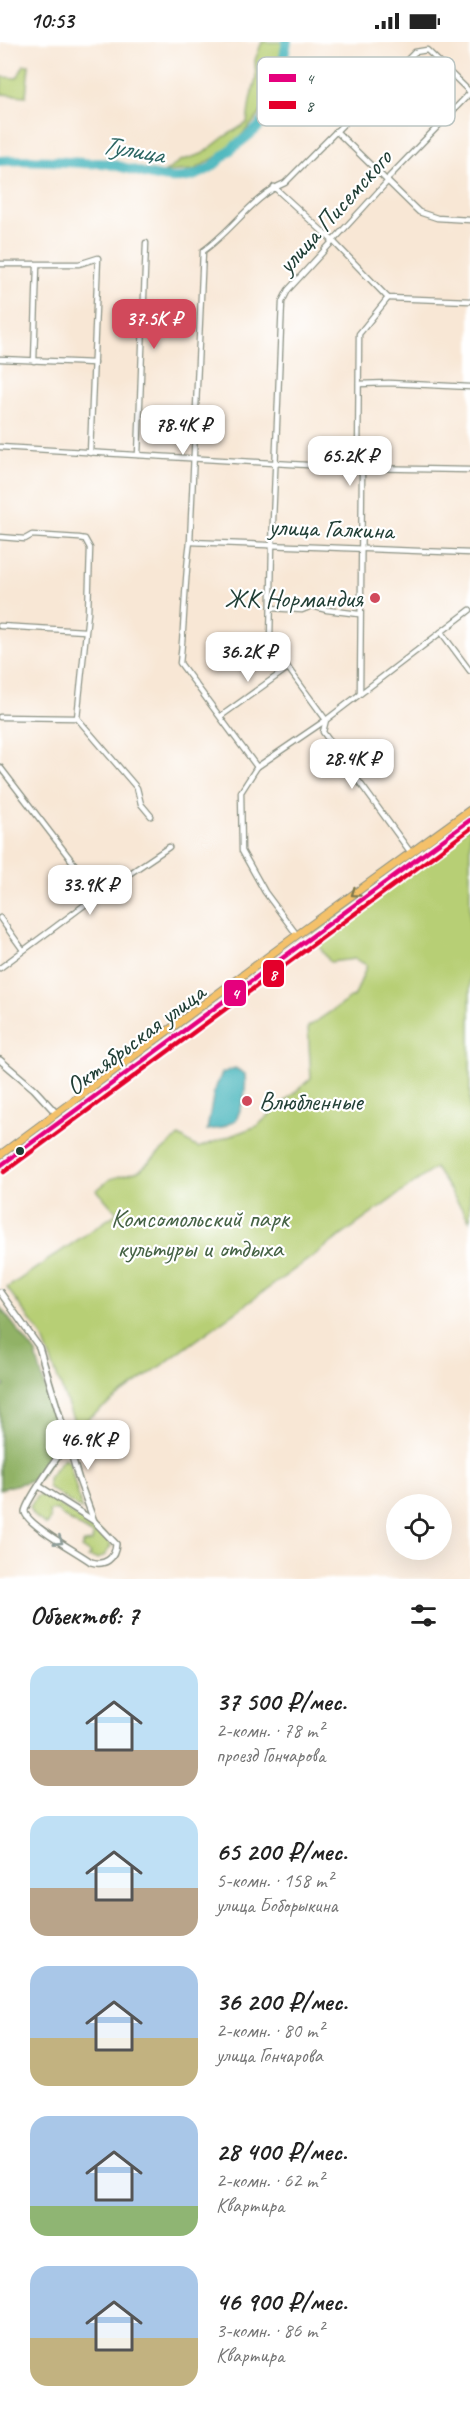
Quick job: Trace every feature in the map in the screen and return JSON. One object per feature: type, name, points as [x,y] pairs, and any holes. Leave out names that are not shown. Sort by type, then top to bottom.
[{"type":"main road","name":"Октябрьская улица","points":[[0,1155],[470,810]]},
{"type":"main road","name":"Октябрьская улица","points":[[0,1166],[470,820]]},
{"type":"main road","points":[[56,1113],[62,1120]]},
{"type":"street","points":[[410,57],[415,52],[427,50],[434,57]]},
{"type":"street","points":[[455,77],[470,92]]},
{"type":"street","name":"улица Писемского","points":[[455,108],[470,92]]},
{"type":"street","points":[[258,767],[180,663],[185,621],[185,576],[190,542],[203,251],[220,240],[274,187],[285,183],[341,126]]},
{"type":"street","name":"улица Писемского","points":[[326,720],[270,639],[282,302],[288,290],[438,126]]},
{"type":"street","points":[[336,131],[387,182],[426,216],[470,220]]},
{"type":"street","points":[[274,187],[333,241],[388,298],[470,302]]},
{"type":"street","points":[[138,455],[146,243]]},
{"type":"street","points":[[0,264],[37,266],[79,264],[98,258],[90,453]]},
{"type":"street","points":[[33,361],[37,266]]},
{"type":"street","points":[[360,694],[362,475],[360,468],[359,334],[388,298]]},
{"type":"street","points":[[0,359],[94,363]]},
{"type":"street","points":[[359,384],[389,383],[470,387]]},
{"type":"street","points":[[0,447],[360,468],[470,470]]},
{"type":"street","points":[[0,537],[25,538],[32,535],[85,539],[90,548],[88,614],[77,718],[136,788],[141,804],[151,816]]},
{"type":"street","name":"улица Галкина","points":[[190,542],[470,553]]},
{"type":"street","points":[[271,608],[302,610],[312,606],[360,614]]},
{"type":"street","points":[[297,935],[265,892],[242,851],[241,792],[258,767],[326,720],[470,610]]},
{"type":"street","points":[[0,626],[85,631]]},
{"type":"street","points":[[441,632],[470,671]]},
{"type":"street","points":[[221,716],[288,668]]},
{"type":"street","points":[[0,717],[77,718]]},
{"type":"street","points":[[326,720],[323,732],[411,854]]},
{"type":"street","points":[[0,767],[98,895]]},
{"type":"street","points":[[0,968],[98,895],[169,847]]},
{"type":"street","points":[[0,918],[23,950]]},
{"type":"street","points":[[0,1060],[34,1089],[56,1113]]},
{"type":"street","points":[[0,1292],[39,1347],[94,1521]]},
{"type":"street","points":[[39,1486],[94,1521],[117,1544],[114,1555],[107,1562],[99,1564],[91,1562],[34,1524],[26,1516],[25,1509],[39,1486],[68,1442]]},
{"type":"green space","points":[[262,42],[283,42],[280,57],[257,57],[257,118],[228,150],[194,170],[165,172],[180,161],[202,154],[247,123],[256,79],[255,60]]},
{"type":"green space","points":[[24,65],[29,65],[26,96],[1,94],[2,77],[17,78]]},
{"type":"green space","name":"Комсомольский парк культуры и отдыха","points":[[470,826],[470,1221],[435,1168],[76,1427],[42,1336],[7,1288],[117,1213],[97,1190],[110,1179],[139,1171],[179,1136],[198,1148],[257,1126],[311,1078],[308,1027],[355,995],[367,965],[355,959],[330,962],[311,935]]},
{"type":"green space","points":[[0,1307],[36,1354],[59,1440],[40,1478],[0,1489],[0,1389],[5,1386],[0,1380]]},
{"type":"green space","points":[[64,1458],[69,1461],[82,1510],[48,1487],[48,1478]]},
{"type":"green space","points":[[43,1494],[106,1536],[111,1546],[105,1555],[97,1559],[88,1557],[90,1554],[81,1548],[84,1543],[92,1542],[93,1535],[61,1515],[58,1510],[49,1511],[50,1519],[46,1525],[33,1515],[30,1507],[36,1497]]},
{"type":"water","points":[[235,1068],[245,1074],[241,1109],[236,1120],[221,1128],[207,1130],[214,1091],[222,1073]]},
{"type":"waterway","name":"Тулица","points":[[284,57],[287,42]]},
{"type":"waterway","name":"Тулица","points":[[0,161],[106,163],[160,177],[185,178],[213,166],[259,126]]},
{"type":"transit line","name":"4","points":[[0,1166],[470,820]]},
{"type":"transit line","name":"8","points":[[4,1172],[470,829]]},
{"type":"place","name":"ЖК Нормандия","points":[[375,598]]},
{"type":"place","name":"Влюбленные","points":[[247,1101]]}]
